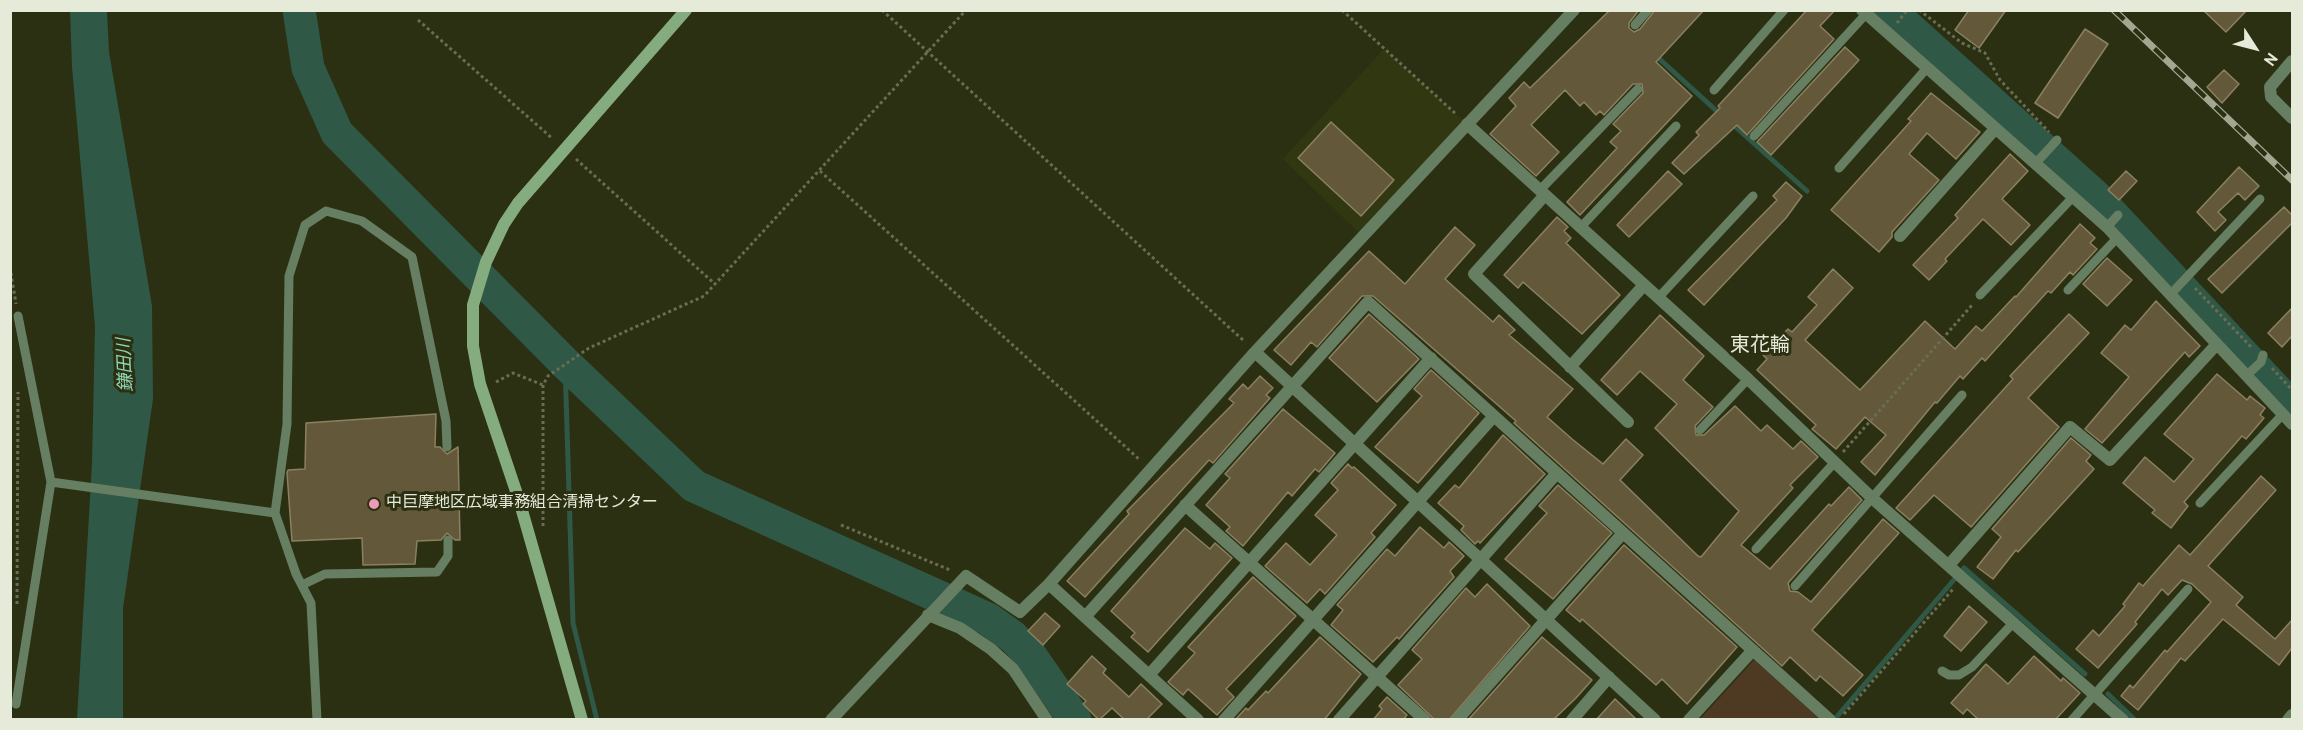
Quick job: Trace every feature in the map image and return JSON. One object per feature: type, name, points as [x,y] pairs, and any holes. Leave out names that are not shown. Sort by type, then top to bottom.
[{"type":"street","points":[[582,720],[532,545],[480,384],[472,346],[474,299],[485,265],[504,224],[518,203],[686,10]]},
{"type":"street","points":[[831,720],[966,576],[1020,612],[1049,584],[1255,352],[1574,10]]},
{"type":"street","points":[[1864,12],[2108,226],[2217,344],[2249,373],[2292,424]]},
{"type":"street","points":[[2292,62],[2270,87],[2271,97],[2292,118]]},
{"type":"street","points":[[1467,124],[1748,379],[1872,498],[2123,720]]},
{"type":"street","points":[[1900,237],[1995,129]]},
{"type":"street","points":[[1542,193],[1474,274],[1628,422]]},
{"type":"street","points":[[1570,367],[1644,285]]},
{"type":"street","points":[[1085,617],[1368,302],[1826,716]]},
{"type":"street","points":[[1949,565],[2070,427],[2110,460],[2217,344]]},
{"type":"street","points":[[1255,352],[1655,720]]},
{"type":"street","points":[[1149,675],[1431,358]]},
{"type":"street","points":[[1224,720],[1494,416]]},
{"type":"street","points":[[1339,720],[1557,473]]},
{"type":"street","points":[[1185,506],[1425,720]]},
{"type":"street","points":[[1457,720],[1623,533]]},
{"type":"street","points":[[1049,584],[1198,720]]},
{"type":"street","points":[[932,611],[991,649],[1013,669],[1047,720]]},
{"type":"street","points":[[1689,720],[1753,650]]},
{"type":"street","points":[[1572,720],[1609,677]]},
{"type":"street","points":[[2288,720],[2292,715]]},
{"type":"lane","points":[[1635,25],[1648,10]]},
{"type":"lane","points":[[1714,90],[1784,10]]},
{"type":"lane","points":[[1754,136],[1864,12]]},
{"type":"lane","points":[[1839,168],[1927,68]]},
{"type":"lane","points":[[1542,193],[1638,89]]},
{"type":"lane","points":[[1580,228],[1676,126]]},
{"type":"lane","points":[[2036,163],[2057,140]]},
{"type":"lane","points":[[1658,298],[1753,196]]},
{"type":"lane","points":[[1980,295],[2073,197]]},
{"type":"lane","points":[[2172,293],[2260,199]]},
{"type":"lane","points":[[317,720],[311,603],[275,513],[287,424],[289,276],[305,225],[326,211],[363,221],[412,257],[446,421],[447,447]]},
{"type":"lane","points":[[2108,226],[2118,215]]},
{"type":"lane","points":[[2068,290],[2117,238]]},
{"type":"lane","points":[[16,704],[52,482],[18,316]]},
{"type":"lane","points":[[2249,373],[2262,358]]},
{"type":"lane","points":[[1700,430],[1748,379]]},
{"type":"lane","points":[[1795,586],[1962,395]]},
{"type":"lane","points":[[2200,502],[2283,414]]},
{"type":"lane","points":[[1756,549],[1834,463]]},
{"type":"lane","points":[[52,482],[275,513]]},
{"type":"lane","points":[[302,585],[325,574],[437,572],[448,556],[448,540]]},
{"type":"lane","points":[[2072,720],[2187,589]]},
{"type":"lane","points":[[1942,671],[1949,675],[1959,675],[1972,667],[2014,622]]},
{"type":"path","points":[[882,10],[1255,352]]},
{"type":"path","points":[[532,545],[543,533],[543,385],[548,376],[589,348],[704,296],[966,10]]},
{"type":"path","points":[[1342,10],[1467,124]]},
{"type":"path","points":[[1919,10],[1962,43],[1985,53],[2000,80],[2057,140]]},
{"type":"path","points":[[819,170],[1150,469]]},
{"type":"path","points":[[10,267],[18,316]]},
{"type":"path","points":[[2185,279],[2292,390]]},
{"type":"path","points":[[1834,463],[1980,295]]},
{"type":"path","points":[[480,384],[499,382],[513,373],[543,385]]},
{"type":"path","points":[[17,610],[18,387]]},
{"type":"path","points":[[841,525],[966,576]]},
{"type":"path","points":[[1840,720],[1963,577]]},
{"type":"shaded area","points":[[1384,49],[1467,124],[1363,237],[1283,159]]},
{"type":"shaded area","points":[[1754,660],[1820,719],[1700,719]]},
{"type":"water","name":"鎌田川","points":[[70,11],[107,11],[109,52],[152,306],[153,399],[123,608],[123,719],[77,719],[92,464],[95,326],[72,67]]},
{"type":"building","points":[[1610,10],[1639,10],[1629,23],[1629,28],[1634,32],[1640,29],[1655,10],[1704,10],[1656,62],[1692,96],[1580,215],[1567,202],[1617,148],[1610,142],[1621,131],[1613,124],[1643,93],[1642,84],[1633,84],[1604,115],[1600,111],[1596,115],[1584,102],[1580,106],[1565,90],[1531,125],[1559,152],[1536,176],[1490,134],[1516,106],[1509,98],[1524,82],[1530,88]]},
{"type":"building","points":[[1807,10],[1835,10],[1820,26],[1834,39],[1747,135],[1737,125],[1684,174],[1672,163],[1699,135],[1696,132],[1720,108],[1718,106]]},
{"type":"building","points":[[1969,10],[2006,10],[1979,48],[1955,30]]},
{"type":"building","points":[[2203,10],[2247,10],[2226,32]]},
{"type":"building","points":[[2085,29],[2108,44],[2058,118],[2035,103]]},
{"type":"building","points":[[1845,47],[1859,60],[1771,155],[1757,142]]},
{"type":"building","points":[[2224,70],[2239,84],[2222,103],[2207,87]]},
{"type":"building","points":[[1931,93],[1980,132],[1956,159],[1927,133],[1909,154],[1939,180],[1892,232],[1892,237],[1879,252],[1831,210],[1911,121],[1908,119]]},
{"type":"building","points":[[1331,122],[1394,180],[1361,216],[1298,158]]},
{"type":"building","points":[[2010,154],[2028,171],[2002,199],[2030,225],[2011,245],[1983,219],[1945,259],[1947,261],[1929,280],[1913,265],[1958,218],[1955,215]]},
{"type":"building","points":[[2239,167],[2259,186],[2245,200],[2238,193],[2218,212],[2226,220],[2215,231],[2197,212]]},
{"type":"building","points":[[1668,171],[1682,184],[1629,237],[1617,225]]},
{"type":"building","points":[[2126,171],[2137,181],[2119,200],[2108,190]]},
{"type":"building","points":[[1786,182],[1802,196],[1786,218],[1704,305],[1688,290],[1777,200],[1773,196]]},
{"type":"building","points":[[2284,207],[2292,215],[2292,223],[2222,293],[2208,279]]},
{"type":"building","points":[[1557,217],[1568,227],[1564,231],[1571,238],[1566,243],[1620,295],[1582,334],[1523,282],[1518,288],[1504,275]]},
{"type":"building","points":[[2080,224],[2095,238],[2090,243],[2097,249],[2073,275],[2070,272],[2051,293],[2048,291],[1985,361],[1982,358],[1963,379],[1960,376],[1937,403],[1935,402],[1875,475],[1861,462],[1886,435],[1865,417],[1836,449],[1812,429],[1816,425],[1757,370],[1767,359],[1763,355],[1788,329],[1792,332],[1817,305],[1808,297],[1833,269],[1853,288],[1805,340],[1860,390],[1925,321],[1955,349],[1976,326],[1982,331],[2016,297]]},
{"type":"building","points":[[1455,227],[1475,245],[1445,279],[1493,322],[1499,315],[1515,330],[1509,335],[1573,389],[1547,417],[1603,464],[1626,439],[1643,455],[1620,480],[1698,556],[1701,557],[1739,511],[1655,428],[1677,404],[1640,371],[1617,395],[1601,380],[1660,315],[1704,356],[1683,380],[1713,407],[1695,426],[1696,435],[1704,435],[1735,406],[1761,431],[1767,425],[1793,449],[1801,441],[1818,457],[1790,485],[1793,488],[1741,545],[1770,569],[1829,504],[1831,506],[1849,487],[1862,500],[1788,583],[1790,591],[1798,592],[1811,602],[1883,519],[1899,533],[1812,630],[1863,675],[1843,696],[1820,676],[1816,681],[1790,657],[1782,666],[1514,423],[1516,421],[1373,296],[1362,296],[1317,347],[1311,342],[1291,365],[1274,350],[1369,251],[1405,284]]},
{"type":"building","points":[[2107,258],[2132,280],[2107,306],[2083,284]]},
{"type":"building","points":[[2156,301],[2200,346],[2189,357],[2185,352],[2102,443],[2085,429],[2129,377],[2101,353],[2125,325],[2131,330]]},
{"type":"building","points":[[2292,308],[2292,336],[2282,347],[2268,333]]},
{"type":"building","points":[[1369,314],[1419,359],[1377,402],[1329,358]]},
{"type":"building","points":[[2069,314],[2089,333],[2028,398],[2059,427],[1971,527],[1934,495],[1910,520],[1896,508],[2013,379],[2010,376]]},
{"type":"building","points":[[1431,370],[1479,413],[1418,483],[1375,447],[1422,396],[1414,389]]},
{"type":"building","points":[[2217,374],[2247,400],[2250,396],[2265,408],[2260,415],[2264,418],[2246,439],[2242,436],[2184,502],[2188,506],[2171,528],[2152,513],[2155,510],[2123,483],[2145,457],[2174,482],[2194,459],[2164,434]]},
{"type":"building","points":[[1260,376],[1273,388],[1266,395],[1270,398],[1213,463],[1209,460],[1085,597],[1067,581],[1129,514],[1127,511],[1234,403],[1229,399],[1243,384],[1248,389]]},
{"type":"building","points":[[1283,409],[1335,453],[1319,472],[1315,469],[1292,496],[1288,492],[1243,546],[1226,531],[1230,527],[1206,505],[1230,478],[1225,474]]},
{"type":"building","name":"中巨摩地区広域事務組合清掃センター","points":[[436,414],[435,447],[440,447],[447,454],[458,447],[460,540],[455,540],[447,533],[441,540],[417,541],[415,564],[363,565],[362,538],[292,541],[287,473],[288,470],[305,469],[306,423]]},
{"type":"building","points":[[1503,435],[1545,474],[1480,543],[1478,541],[1475,544],[1461,530],[1464,526],[1438,503],[1455,485],[1459,488]]},
{"type":"building","points":[[2071,438],[2091,455],[2086,461],[2094,469],[2018,552],[2016,550],[1993,579],[1977,567],[2001,537],[1992,529]]},
{"type":"building","points":[[1348,464],[1396,505],[1371,533],[1375,537],[1325,594],[1320,589],[1307,603],[1265,566],[1286,543],[1310,565],[1337,535],[1315,515],[1338,490],[1331,483]]},
{"type":"building","points":[[2261,476],[2276,490],[2208,566],[2243,597],[2236,605],[2275,639],[2292,620],[2292,648],[2279,665],[2223,619],[2185,661],[2181,658],[2138,710],[2121,696],[2130,685],[2133,688],[2165,650],[2167,652],[2211,602],[2192,584],[2182,580],[2168,595],[2162,589],[2135,622],[2137,624],[2098,668],[2076,649],[2093,630],[2099,636],[2125,606],[2123,604],[2139,583],[2143,586],[2179,545],[2190,555]]},
{"type":"building","points":[[1558,485],[1612,533],[1553,599],[1505,559],[1547,513],[1539,506]]},
{"type":"building","points":[[1420,527],[1444,548],[1449,542],[1464,556],[1450,571],[1454,577],[1399,639],[1397,637],[1373,662],[1331,625],[1343,610],[1337,605],[1387,549],[1395,556]]},
{"type":"building","points":[[1185,528],[1210,549],[1215,543],[1232,558],[1148,652],[1131,637],[1135,633],[1111,611]]},
{"type":"building","points":[[1624,545],[1737,647],[1687,704],[1662,679],[1656,685],[1582,619],[1580,622],[1566,610]]},
{"type":"building","points":[[1253,577],[1296,616],[1226,689],[1234,697],[1217,715],[1188,689],[1183,695],[1168,682],[1195,653],[1188,647]]},
{"type":"building","points":[[1487,584],[1530,626],[1449,720],[1435,720],[1398,685],[1422,659],[1412,650],[1466,588],[1475,597]]},
{"type":"building","points":[[1969,606],[1987,622],[1961,651],[1944,636]]},
{"type":"building","points":[[1045,613],[1060,626],[1043,645],[1028,631]]},
{"type":"building","points":[[1320,637],[1361,674],[1324,720],[1235,720],[1266,691],[1268,693]]},
{"type":"building","points":[[1542,637],[1592,680],[1576,698],[1553,720],[1468,720]]},
{"type":"building","points":[[1092,656],[1106,669],[1103,673],[1129,697],[1141,684],[1162,704],[1146,720],[1125,720],[1112,708],[1099,720],[1083,704],[1086,701],[1067,684]]},
{"type":"building","points":[[2034,656],[2061,681],[2063,678],[2080,693],[2055,720],[1979,720],[1967,709],[1963,714],[1951,703],[1986,664],[2008,684]]},
{"type":"building","points":[[1387,697],[1407,715],[1403,720],[1373,720],[1382,709],[1379,706]]},
{"type":"building","points":[[1615,699],[1637,720],[1596,720]]},
{"type":"waterway","points":[[299,10],[308,68],[337,133],[565,363],[694,486],[988,619],[1013,637],[1030,655],[1075,720]]},
{"type":"waterway","points":[[1889,10],[2094,195],[2292,407]]},
{"type":"waterway","points":[[1654,54],[1720,114]]},
{"type":"waterway","points":[[1730,122],[1807,191]]},
{"type":"waterway","points":[[565,363],[573,623],[597,720]]},
{"type":"waterway","points":[[1834,720],[1964,568],[2085,674]]},
{"type":"waterway","points":[[2108,694],[2135,720]]},
{"type":"railway","points":[[2114,10],[2292,180]]},
{"type":"place","name":"中巨摩地区広域事務組合清掃センター","points":[[374,504]]},
{"type":"district","name":"東花輪","points":[[1760,347]]}]
